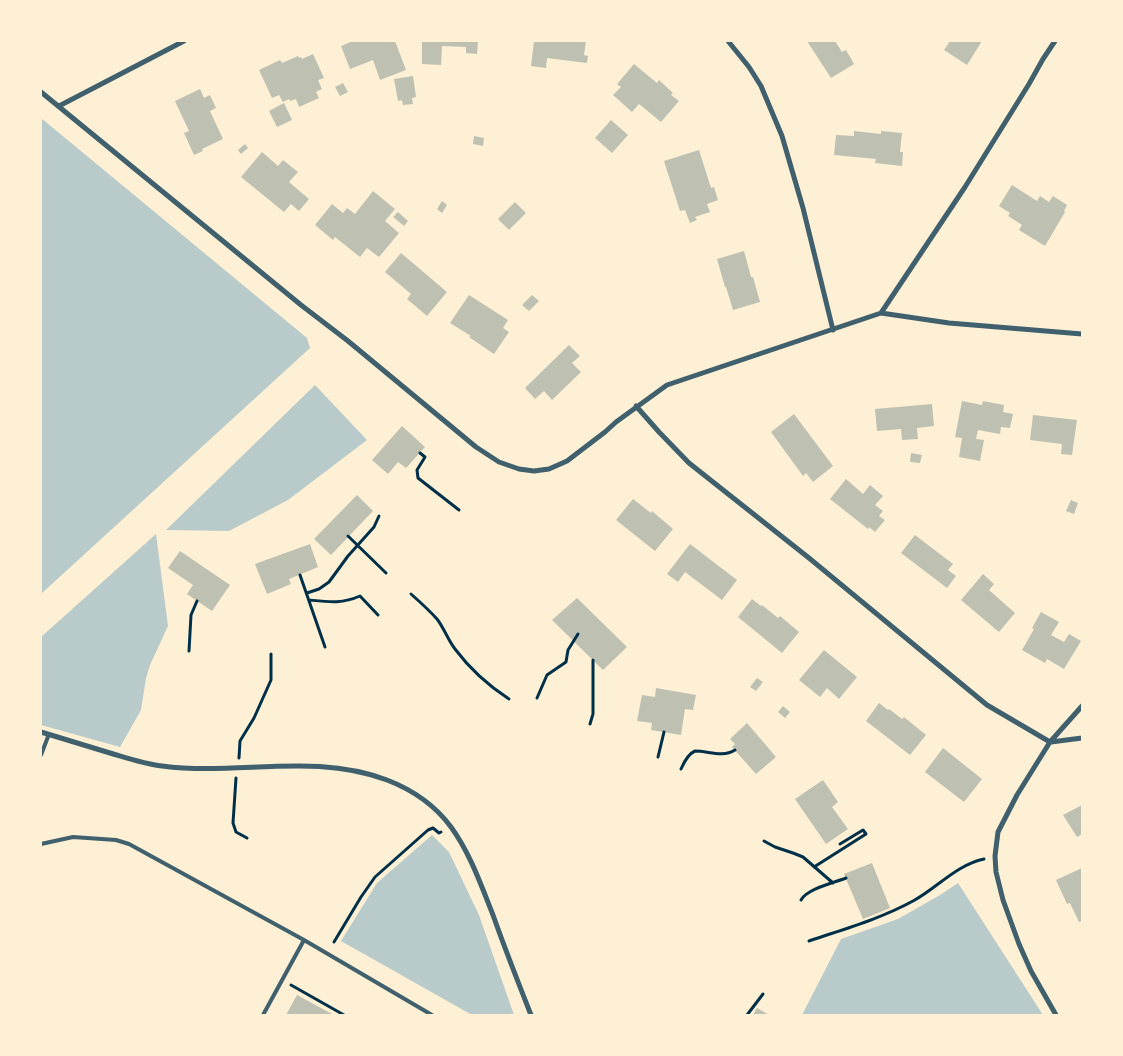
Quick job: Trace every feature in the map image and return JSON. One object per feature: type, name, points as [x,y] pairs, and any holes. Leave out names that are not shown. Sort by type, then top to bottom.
[{"type":"street","points":[[58,106],[184,41]]},
{"type":"street","points":[[728,41],[749,67],[761,86],[782,136],[804,208],[833,330]]},
{"type":"street","points":[[882,313],[965,187],[1055,41]]},
{"type":"street","points":[[41,92],[301,305],[348,341],[469,442],[499,462],[519,469],[534,471],[549,469],[568,461],[636,406],[667,385],[882,313],[948,323],[1082,334]]},
{"type":"street","points":[[636,406],[689,463],[810,558],[987,705],[1050,742],[1082,738]]},
{"type":"street","points":[[1056,1015],[1031,971],[1019,944],[1003,900],[996,872],[995,856],[998,832],[1017,795],[1050,742],[1082,706]]},
{"type":"street","points":[[41,732],[161,766],[198,769],[324,766],[373,775],[414,792],[440,815],[464,847],[480,882],[530,1015]]},
{"type":"lane","points":[[41,755],[49,734]]},
{"type":"lane","points":[[41,844],[73,837],[116,840],[129,844],[304,940],[432,1015]]},
{"type":"lane","points":[[263,1015],[304,940]]},
{"type":"path","points":[[420,453],[425,457],[416,470],[418,478],[459,510]]},
{"type":"path","points":[[307,593],[319,589],[329,582],[348,556],[374,527],[378,516]]},
{"type":"path","points":[[348,536],[386,573]]},
{"type":"path","points":[[300,575],[325,647]]},
{"type":"path","points":[[411,594],[437,620],[453,648],[468,666],[496,691],[510,699]]},
{"type":"path","points":[[309,600],[334,603],[349,601],[360,596],[378,615]]},
{"type":"path","points":[[188,651],[190,615],[197,601]]},
{"type":"path","points":[[537,698],[547,675],[566,662],[568,650],[578,634]]},
{"type":"path","points":[[239,758],[240,741],[254,718],[271,680],[271,654]]},
{"type":"path","points":[[590,724],[593,714],[593,660]]},
{"type":"path","points":[[658,757],[664,732]]},
{"type":"path","points":[[681,769],[684,761],[695,751],[724,754],[735,750]]},
{"type":"path","points":[[236,778],[233,822],[236,832],[246,838]]},
{"type":"path","points":[[334,942],[375,877],[428,830],[433,828],[439,833],[441,831]]},
{"type":"path","points":[[814,867],[866,834],[863,830],[840,844]]},
{"type":"path","points":[[764,841],[803,857],[833,883]]},
{"type":"path","points":[[809,941],[872,920],[914,901],[948,876],[974,861],[995,856]]},
{"type":"path","points":[[801,900],[806,894],[814,890],[846,878]]},
{"type":"path","points":[[291,986],[344,1015]]},
{"type":"path","points":[[747,1015],[763,994]]},
{"type":"shaded area","points":[[41,118],[307,338],[310,348],[41,594]]},
{"type":"shaded area","points":[[315,385],[367,440],[288,500],[229,531],[166,530]]},
{"type":"shaded area","points":[[156,534],[168,626],[150,665],[141,710],[120,747],[41,725],[41,637]]},
{"type":"shaded area","points":[[432,835],[449,852],[479,915],[514,1015],[472,1015],[341,941],[377,883]]},
{"type":"shaded area","points":[[958,883],[1043,1015],[802,1015],[841,939],[898,919]]},
{"type":"building","points":[[353,41],[395,41],[406,70],[380,80],[373,60],[350,69],[341,46]]},
{"type":"building","points":[[422,41],[478,41],[477,54],[466,53],[466,47],[442,46],[441,65],[422,64]]},
{"type":"building","points":[[534,41],[586,41],[584,55],[588,56],[587,63],[547,58],[546,68],[531,66]]},
{"type":"building","points":[[807,41],[835,41],[842,52],[846,50],[854,64],[831,78]]},
{"type":"building","points":[[950,41],[982,41],[967,65],[944,50]]},
{"type":"building","points":[[313,54],[324,78],[318,80],[322,89],[316,92],[319,98],[299,107],[296,99],[290,101],[289,99],[283,102],[279,95],[272,98],[259,70],[280,60],[282,63],[298,56],[302,59]]},
{"type":"building","points":[[634,64],[657,83],[659,80],[673,93],[671,95],[679,101],[661,122],[639,104],[632,112],[613,95],[621,87],[617,84]]},
{"type":"building","points":[[413,76],[416,97],[412,98],[413,104],[403,105],[402,100],[398,101],[394,79]]},
{"type":"building","points":[[343,83],[348,92],[340,96],[335,87]]},
{"type":"building","points":[[200,89],[204,98],[210,95],[216,108],[210,111],[223,139],[194,155],[184,133],[189,131],[175,101]]},
{"type":"building","points":[[284,103],[292,120],[277,127],[269,111]]},
{"type":"building","points":[[611,120],[628,135],[612,153],[595,138]]},
{"type":"building","points":[[854,131],[881,134],[881,131],[902,133],[900,152],[903,152],[902,166],[875,163],[876,159],[834,155],[836,135],[854,136]]},
{"type":"building","points":[[474,136],[484,138],[483,146],[473,144]]},
{"type":"building","points":[[245,144],[248,148],[241,154],[238,150]]},
{"type":"building","points":[[699,150],[711,188],[714,187],[718,200],[707,204],[710,212],[695,217],[697,220],[690,223],[685,210],[680,211],[664,161]]},
{"type":"building","points":[[262,152],[278,166],[283,160],[298,172],[289,182],[309,199],[299,211],[291,204],[284,212],[241,177]]},
{"type":"building","points":[[1012,185],[1037,201],[1040,196],[1049,202],[1053,196],[1067,205],[1065,212],[1045,246],[1019,230],[1022,225],[1008,216],[1010,213],[999,206]]},
{"type":"building","points":[[373,191],[395,209],[385,221],[399,233],[379,257],[367,248],[360,257],[335,237],[333,240],[315,225],[332,204],[343,213],[347,208],[355,214]]},
{"type":"building","points":[[442,201],[447,205],[442,213],[437,209]]},
{"type":"building","points":[[515,202],[526,213],[509,230],[498,219]]},
{"type":"building","points":[[398,212],[408,221],[404,226],[393,217]]},
{"type":"building","points":[[744,251],[760,302],[733,310],[717,259]]},
{"type":"building","points":[[401,253],[447,292],[427,316],[407,299],[411,294],[385,272]]},
{"type":"building","points":[[469,295],[508,320],[503,328],[509,332],[494,354],[450,323]]},
{"type":"building","points":[[532,295],[539,301],[529,311],[522,305]]},
{"type":"building","points":[[569,345],[580,356],[572,363],[581,372],[552,400],[544,391],[535,399],[525,388]]},
{"type":"building","points":[[962,401],[982,405],[983,401],[1004,405],[1003,412],[1013,414],[1010,428],[1001,427],[1000,434],[978,430],[976,439],[984,440],[980,461],[959,457],[962,438],[955,437]]},
{"type":"building","points":[[932,404],[934,426],[917,428],[918,439],[902,440],[901,429],[877,431],[875,409]]},
{"type":"building","points":[[794,414],[833,466],[813,482],[806,473],[803,476],[771,432]]},
{"type":"building","points":[[1033,415],[1077,420],[1072,455],[1061,454],[1062,444],[1030,440]]},
{"type":"building","points":[[402,426],[425,447],[406,468],[398,462],[388,474],[372,460]]},
{"type":"building","points":[[911,453],[922,455],[920,463],[910,462]]},
{"type":"building","points":[[846,479],[863,494],[870,485],[883,496],[875,505],[883,511],[879,516],[885,520],[875,532],[869,527],[868,529],[830,499]]},
{"type":"building","points":[[357,495],[373,511],[331,555],[314,539]]},
{"type":"building","points":[[633,499],[651,513],[652,511],[673,529],[655,551],[616,520]]},
{"type":"building","points":[[1071,500],[1078,503],[1074,514],[1066,511]]},
{"type":"building","points":[[915,535],[953,564],[948,570],[956,576],[947,588],[901,553]]},
{"type":"building","points":[[310,544],[318,567],[289,579],[291,584],[267,594],[255,564]]},
{"type":"building","points":[[690,544],[737,580],[722,600],[685,572],[678,582],[667,574]]},
{"type":"building","points":[[180,551],[230,585],[212,611],[187,594],[193,585],[168,568]]},
{"type":"building","points":[[983,574],[994,584],[989,590],[1015,613],[999,632],[961,600]]},
{"type":"building","points":[[577,598],[627,647],[603,670],[552,620]]},
{"type":"building","points":[[752,599],[778,618],[780,616],[799,632],[782,653],[738,617]]},
{"type":"building","points":[[1041,612],[1059,622],[1051,635],[1064,642],[1069,634],[1081,641],[1064,669],[1047,659],[1045,663],[1022,650]]},
{"type":"building","points":[[824,650],[857,677],[839,699],[827,688],[820,697],[799,680]]},
{"type":"building","points":[[757,678],[763,682],[756,691],[750,687]]},
{"type":"building","points":[[656,688],[696,695],[693,710],[685,709],[681,735],[651,730],[652,723],[637,721],[642,695],[655,697]]},
{"type":"building","points":[[879,703],[902,719],[904,717],[926,735],[910,755],[866,721]]},
{"type":"building","points":[[783,706],[790,712],[785,718],[778,712]]},
{"type":"building","points":[[747,723],[776,757],[756,774],[732,747],[735,744],[730,739]]},
{"type":"building","points":[[943,748],[982,779],[964,802],[925,772]]},
{"type":"building","points":[[823,780],[838,802],[832,807],[848,829],[826,844],[795,799]]},
{"type":"building","points":[[1082,805],[1082,834],[1077,837],[1063,815]]},
{"type":"building","points":[[872,863],[890,908],[863,919],[844,874]]},
{"type":"building","points":[[1082,868],[1082,921],[1079,922],[1070,903],[1067,904],[1056,880]]},
{"type":"building","points":[[297,995],[334,1015],[286,1015]]},
{"type":"building","points":[[757,1008],[769,1015],[753,1015]]}]
